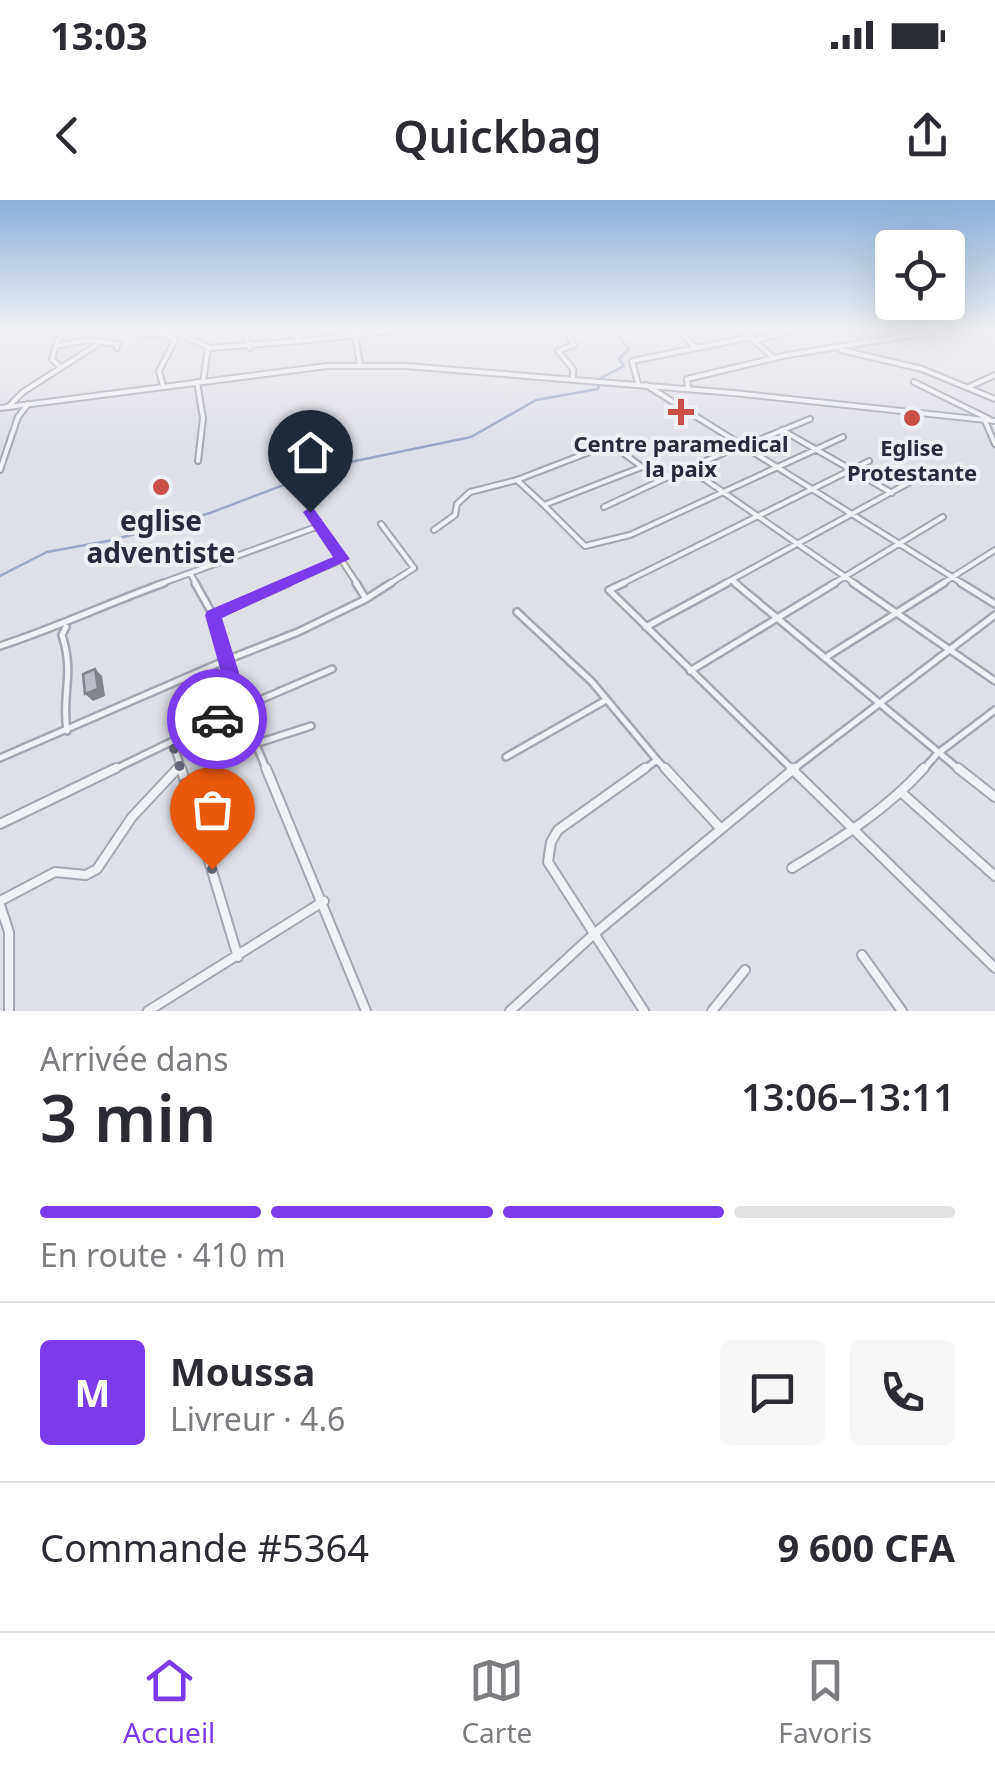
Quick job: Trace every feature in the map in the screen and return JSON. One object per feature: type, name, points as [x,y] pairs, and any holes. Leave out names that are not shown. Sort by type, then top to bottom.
[{"type":"street","points":[[4,406],[59,369]]},
{"type":"street","points":[[160,369],[162,386]]},
{"type":"street","points":[[198,461],[204,418],[200,382],[203,369]]},
{"type":"street","points":[[4,406],[324,369]]},
{"type":"street","points":[[423,369],[573,378],[990,421]]},
{"type":"street","points":[[573,369],[573,378]]},
{"type":"street","points":[[634,369],[638,384]]},
{"type":"street","points":[[688,389],[686,379],[729,369]]},
{"type":"street","points":[[921,369],[995,399]]},
{"type":"street","points":[[969,387],[995,375]]},
{"type":"street","points":[[914,382],[990,421]]},
{"type":"street","points":[[646,385],[995,604]]},
{"type":"street","points":[[0,470],[18,417],[29,404]]},
{"type":"street","points":[[604,507],[810,419]]},
{"type":"street","points":[[990,421],[995,444]]},
{"type":"street","points":[[782,430],[892,492]]},
{"type":"street","points":[[517,480],[590,548],[630,535],[844,437]]},
{"type":"street","points":[[434,530],[455,515],[457,504],[470,492],[517,480],[608,445],[642,467],[671,476]]},
{"type":"street","points":[[868,461],[609,590],[790,772],[995,968]]},
{"type":"street","points":[[544,505],[642,467]]},
{"type":"street","points":[[690,468],[995,681]]},
{"type":"street","points":[[646,627],[910,482]]},
{"type":"street","points":[[310,512],[366,598]]},
{"type":"street","points":[[690,671],[943,518]]},
{"type":"street","points":[[0,758],[312,626],[366,598],[414,568],[381,524]]},
{"type":"street","points":[[0,646],[68,624],[91,610],[321,525]]},
{"type":"street","points":[[828,656],[995,550]]},
{"type":"street","points":[[213,615],[343,559]]},
{"type":"street","points":[[190,573],[213,615],[240,708],[324,901],[366,1011]]},
{"type":"street","points":[[732,580],[828,656],[938,754],[995,797]]},
{"type":"street","points":[[518,612],[606,700],[721,829]]},
{"type":"street","points":[[510,1011],[594,934],[790,772],[995,614]]},
{"type":"street","points":[[66,732],[63,707],[70,684],[70,660],[62,635],[68,624]]},
{"type":"street","points":[[0,824],[240,708],[332,669]]},
{"type":"street","points":[[506,758],[606,700]]},
{"type":"street","points":[[792,868],[854,830],[902,793],[938,754],[995,710]]},
{"type":"street","points":[[255,744],[274,734],[311,726]]},
{"type":"street","points":[[172,742],[238,957]]},
{"type":"street","points":[[644,1011],[548,862],[551,842],[558,830],[656,760]]},
{"type":"street","points":[[9,1011],[9,932],[0,904],[55,872],[86,875],[97,869],[132,817],[179,767]]},
{"type":"street","points":[[902,793],[995,876]]},
{"type":"street","points":[[148,1011],[324,901]]},
{"type":"street","points":[[862,954],[902,1011]]},
{"type":"street","points":[[712,1011],[745,970]]},
{"type":"building","points":[[95,669],[98,689],[85,694],[83,674]]},
{"type":"waterway","points":[[0,576],[47,552],[113,540],[210,513],[336,465],[471,437],[536,400],[598,389],[601,378],[619,369]]},
{"type":"way so far","points":[[212,869],[172,742],[217,719]]},
{"type":"place","name":"Centre paramedical la paix","points":[[681,412]]},
{"type":"place","name":"Eglise Protestante","points":[[912,418]]},
{"type":"place","name":"eglise adventiste","points":[[161,487]]},
{"type":"route","points":[[217,719],[240,708],[213,615],[343,559],[310,512]]}]
